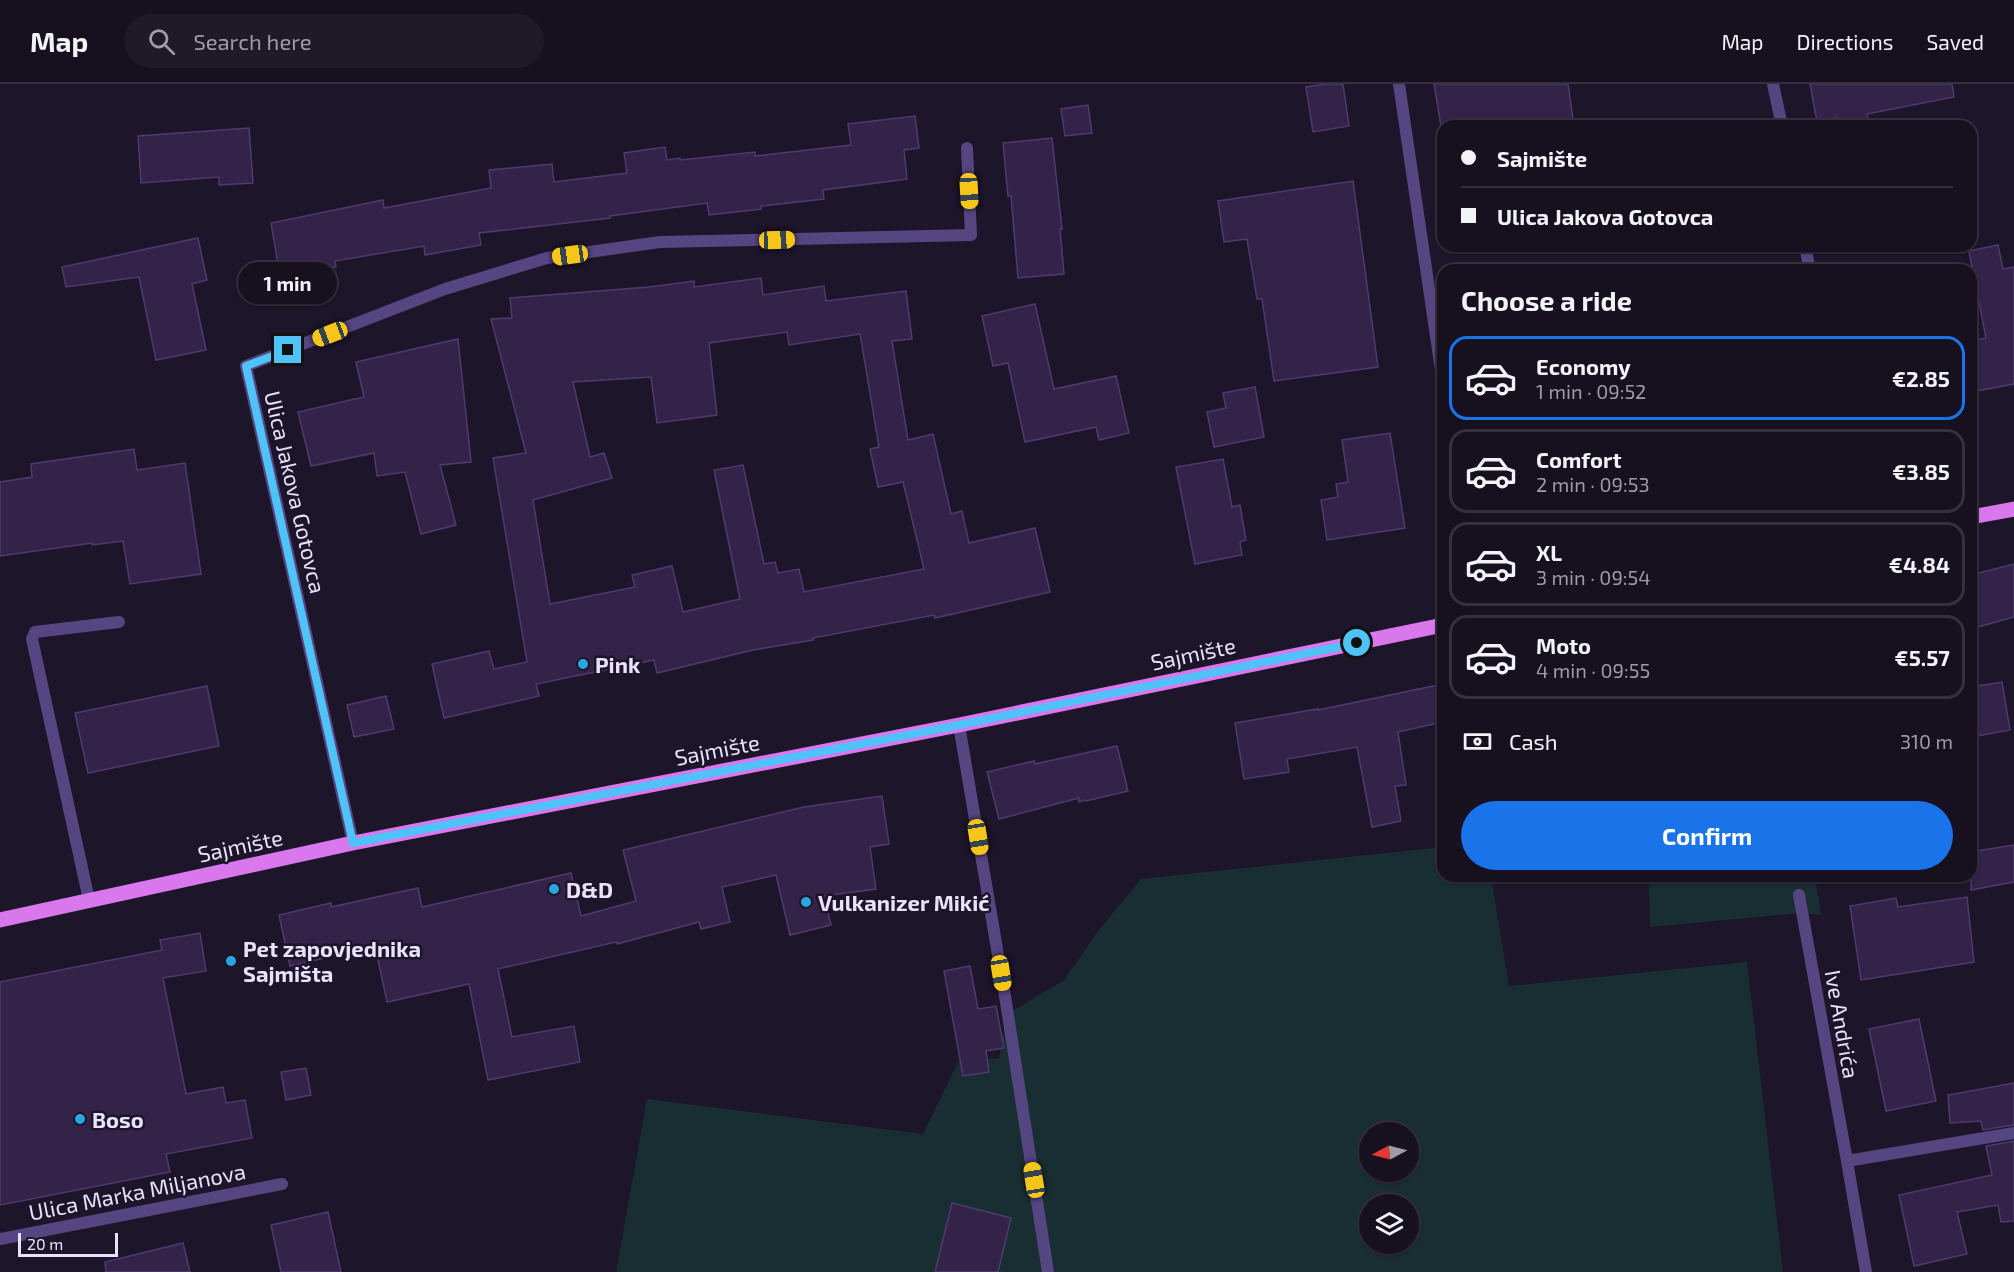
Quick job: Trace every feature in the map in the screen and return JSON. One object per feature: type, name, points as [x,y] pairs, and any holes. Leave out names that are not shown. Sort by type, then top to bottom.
[{"type":"main road","points":[[1977,516],[2014,509]]},
{"type":"main road","name":"Sajmište","points":[[0,920],[353,843],[959,725],[1437,626]]},
{"type":"street","points":[[1399,84],[1437,343]]},
{"type":"street","points":[[1773,84],[1781,120]]},
{"type":"street","name":"Ulica Jakova Gotovca","points":[[353,843],[246,366],[445,289],[547,258],[660,242],[971,235],[967,148]]},
{"type":"street","points":[[89,900],[32,639],[34,632],[119,622]]},
{"type":"street","points":[[959,725],[1005,996],[1048,1272]]},
{"type":"street","name":"Ive Andrića","points":[[1799,895],[1866,1272]]},
{"type":"street","points":[[1847,1161],[2014,1133]]},
{"type":"street","name":"Ulica Marka Miljanova","points":[[0,1239],[282,1184]]},
{"type":"green space","points":[[1437,848],[1437,882],[1492,882],[1509,986],[1747,962],[1783,1272],[616,1272],[647,1099],[923,1134],[958,1062],[999,1058],[1007,1014],[1064,980],[1098,931],[1141,879]]},
{"type":"green space","points":[[1649,882],[1816,882],[1821,915],[1802,913],[1650,927]]},
{"type":"building","points":[[1343,84],[1349,126],[1313,132],[1306,87]]},
{"type":"building","points":[[1434,84],[1568,84],[1573,120],[1440,120]]},
{"type":"building","points":[[1810,84],[1952,84],[1954,97],[1867,114],[1868,120],[1838,120],[1837,118],[1817,120]]},
{"type":"building","points":[[1088,105],[1092,133],[1065,136],[1061,109]]},
{"type":"building","points":[[915,116],[919,148],[904,150],[907,179],[823,190],[824,199],[761,206],[761,209],[709,215],[707,203],[610,216],[610,218],[479,233],[481,245],[425,255],[424,246],[335,261],[336,267],[280,276],[271,223],[383,200],[384,208],[491,188],[489,170],[552,164],[554,182],[627,173],[624,153],[665,147],[667,160],[680,158],[680,160],[755,152],[755,156],[851,145],[848,124]]},
{"type":"building","points":[[249,128],[253,183],[219,185],[219,177],[141,183],[138,136]]},
{"type":"building","points":[[1052,138],[1062,229],[1060,229],[1064,274],[1018,278],[1011,196],[1008,196],[1003,143]]},
{"type":"building","points":[[1353,181],[1378,367],[1274,381],[1262,299],[1257,299],[1247,239],[1224,242],[1218,201]]},
{"type":"building","points":[[198,238],[207,280],[192,284],[206,350],[156,360],[139,277],[66,287],[62,267]]},
{"type":"building","points":[[1998,245],[2003,269],[2014,267],[2014,384],[1977,391],[1977,340],[1986,338],[1977,292],[1977,264],[1972,264],[1969,252],[1977,252],[1977,249]]},
{"type":"building","points":[[761,278],[763,295],[824,286],[826,301],[906,291],[912,339],[892,341],[908,440],[933,434],[951,514],[962,511],[969,543],[1035,528],[1050,592],[935,618],[934,615],[753,650],[657,673],[654,660],[536,684],[539,696],[444,718],[432,664],[489,651],[494,669],[527,662],[493,458],[526,453],[491,319],[512,318],[510,298],[649,287],[694,281],[694,287]],"holes":[[[787,332],[789,345],[860,334],[879,447],[870,449],[878,487],[903,482],[924,569],[804,592],[799,569],[778,573],[775,562],[764,564],[743,465],[714,470],[740,599],[683,612],[672,566],[632,575],[635,587],[550,604],[533,500],[612,478],[604,453],[590,457],[573,382],[651,377],[657,423],[717,415],[709,343]]]},
{"type":"building","points":[[1035,304],[1054,389],[1116,376],[1129,433],[1099,440],[1096,427],[1025,442],[1008,363],[993,366],[982,316]]},
{"type":"building","points":[[458,339],[471,462],[440,465],[456,525],[421,534],[405,472],[377,476],[374,453],[311,466],[298,412],[364,397],[356,362]]},
{"type":"building","points":[[1255,387],[1264,437],[1214,447],[1207,412],[1226,408],[1223,393]]},
{"type":"building","points":[[1390,433],[1405,528],[1327,540],[1321,500],[1338,497],[1336,484],[1348,482],[1342,440]]},
{"type":"building","points":[[134,449],[137,470],[185,463],[201,574],[130,584],[123,541],[0,556],[0,482],[32,477],[31,464]]},
{"type":"building","points":[[1223,459],[1232,507],[1240,505],[1246,540],[1240,542],[1242,555],[1195,564],[1176,467]]},
{"type":"building","points":[[2014,564],[2014,617],[1977,627],[1977,573]]},
{"type":"building","points":[[2002,682],[2010,730],[1977,736],[1977,686]]},
{"type":"building","points":[[1437,685],[1437,723],[1398,732],[1406,785],[1395,786],[1401,821],[1372,827],[1357,747],[1287,759],[1289,772],[1244,779],[1235,723],[1318,710]]},
{"type":"building","points":[[207,686],[219,746],[88,773],[75,713]]},
{"type":"building","points":[[386,696],[394,729],[354,737],[347,705]]},
{"type":"building","points":[[1117,746],[1128,791],[1079,802],[1079,798],[999,819],[987,772]]},
{"type":"building","points":[[882,796],[889,844],[870,847],[876,889],[824,896],[831,925],[790,935],[776,875],[722,887],[730,922],[701,929],[699,922],[617,944],[616,942],[498,969],[512,1037],[574,1026],[580,1062],[488,1080],[469,984],[387,1002],[375,946],[290,966],[279,915],[331,903],[331,907],[418,888],[422,907],[571,873],[581,916],[636,901],[623,850],[804,807]]},
{"type":"building","points":[[2014,845],[2014,882],[1971,890],[1971,882],[1977,882],[1977,851]]},
{"type":"building","points":[[1967,897],[1974,962],[1861,980],[1850,906],[1896,898],[1898,907]]},
{"type":"building","name":"Boso","points":[[200,933],[206,971],[163,978],[186,1094],[223,1087],[226,1103],[245,1100],[252,1138],[166,1154],[170,1172],[0,1205],[0,982],[162,950],[160,940]]},
{"type":"building","points":[[970,966],[978,1009],[996,1006],[1004,1048],[986,1051],[989,1072],[963,1076],[944,971]]},
{"type":"building","points":[[1919,1019],[1936,1101],[1886,1111],[1869,1029]]},
{"type":"building","points":[[306,1068],[311,1095],[286,1100],[281,1072]]},
{"type":"building","points":[[2014,1083],[2014,1125],[1983,1130],[1981,1121],[1950,1123],[1948,1095]]},
{"type":"building","points":[[2014,1141],[2014,1221],[2001,1222],[1998,1205],[1957,1212],[1967,1254],[1914,1266],[1899,1195],[1992,1175],[1986,1146]]},
{"type":"building","points":[[952,1203],[1011,1218],[998,1272],[935,1272]]},
{"type":"building","points":[[328,1212],[341,1272],[281,1272],[271,1225]]},
{"type":"building","points":[[183,1243],[190,1272],[106,1272],[105,1262]]},
{"type":"place","name":"Pink","points":[[583,664]]},
{"type":"place","name":"D&D","points":[[554,889]]},
{"type":"place","name":"Vulkanizer Mikić","points":[[806,902]]},
{"type":"place","name":"Pet zapovjednika Sajmišta","points":[[231,961]]},
{"type":"place","name":"Boso","points":[[80,1119]]},
{"type":"route","points":[[288,350],[246,366],[353,843],[959,725],[1357,643]]}]
